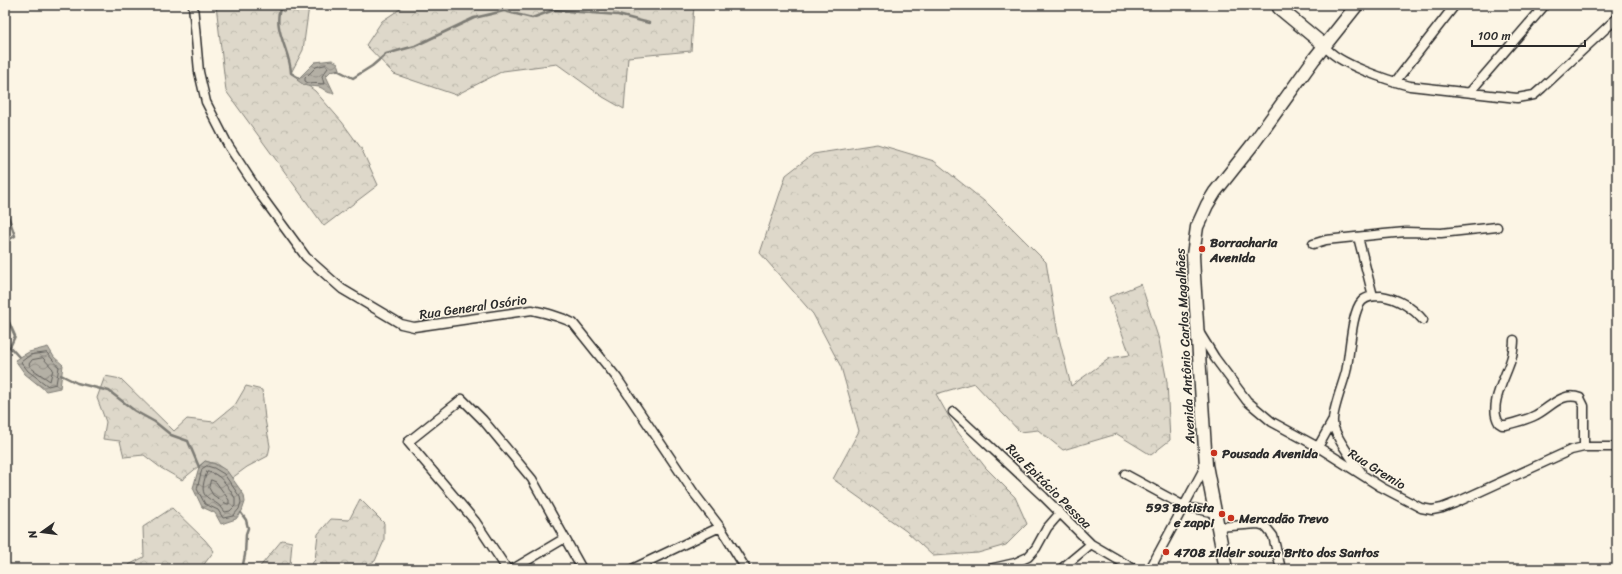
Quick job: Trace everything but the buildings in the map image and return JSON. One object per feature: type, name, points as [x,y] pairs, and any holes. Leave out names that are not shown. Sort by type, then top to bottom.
[{"type":"main road","name":"Avenida Antônio Carlos Magalhães","points":[[1226,569],[1206,465],[1193,255],[1197,227],[1215,192],[1254,144],[1325,46],[1357,5]]},
{"type":"main road","points":[[1278,6],[1325,46]]},
{"type":"street","name":"Rua General Osório","points":[[193,5],[199,72],[206,102],[228,145],[262,197],[306,257],[342,289],[401,324],[414,327],[532,310],[548,313],[573,323],[617,378],[694,493],[720,528],[746,569]]},
{"type":"street","points":[[1395,82],[1455,5]]},
{"type":"street","points":[[1470,92],[1545,5]]},
{"type":"street","points":[[1325,46],[1327,50],[1337,58],[1395,82],[1410,86],[1517,98],[1534,95],[1617,18]]},
{"type":"street","points":[[1312,244],[1326,240],[1399,232],[1441,233],[1497,227]]},
{"type":"street","points":[[1358,237],[1373,296]]},
{"type":"street","points":[[1318,447],[1332,422],[1346,372],[1356,311],[1362,301],[1373,296],[1385,297],[1397,301],[1412,309],[1423,320]]},
{"type":"street","name":"Rua Gremio","points":[[1197,330],[1215,358],[1247,401],[1272,422],[1318,447],[1404,500],[1421,508],[1432,510],[1442,508],[1556,455],[1584,446],[1617,447]]},
{"type":"street","points":[[1514,340],[1512,357],[1499,392],[1496,414],[1499,423],[1506,425],[1536,415],[1559,400],[1576,396],[1580,398],[1584,406],[1584,446]]},
{"type":"street","points":[[507,569],[475,520],[408,442],[462,399],[483,420],[532,479],[582,569]]},
{"type":"street","name":"Rua Epitácio Pessoa","points":[[954,412],[1091,544],[1134,569]]},
{"type":"street","points":[[1332,422],[1342,443],[1364,476]]},
{"type":"street","points":[[1150,569],[1206,465]]},
{"type":"street","points":[[1125,474],[1184,506],[1215,513]]},
{"type":"street","points":[[989,569],[1015,563],[1028,557],[1036,548],[1047,528],[1060,513]]},
{"type":"street","points":[[1218,527],[1258,524],[1265,526],[1273,536],[1281,569]]},
{"type":"street","points":[[632,569],[720,528]]},
{"type":"street","points":[[514,569],[565,538]]},
{"type":"street","points":[[1061,569],[1091,544]]},
{"type":"green space","points":[[216,5],[279,5],[283,12],[293,5],[309,6],[303,50],[291,73],[315,91],[342,122],[361,148],[378,185],[324,226],[226,91]]},
{"type":"green space","points":[[406,5],[694,5],[691,51],[628,57],[624,109],[603,97],[557,64],[503,71],[456,95],[394,74],[366,45],[382,21]]},
{"type":"green space","points":[[877,144],[934,161],[989,205],[1046,262],[1058,334],[1071,386],[1110,358],[1130,355],[1109,297],[1141,284],[1159,340],[1167,382],[1170,440],[1151,455],[1117,434],[1063,450],[1038,430],[1020,432],[974,383],[936,394],[957,431],[986,468],[1015,497],[1027,524],[1006,545],[978,553],[933,556],[906,531],[833,479],[859,431],[841,367],[813,314],[760,253],[786,175],[813,154]]},
{"type":"green space","points":[[105,376],[121,379],[174,431],[187,419],[214,422],[235,405],[246,386],[262,390],[270,446],[268,456],[247,467],[232,478],[220,467],[205,461],[182,480],[161,468],[144,455],[124,457],[120,441],[103,439],[106,422],[97,398]]},
{"type":"green space","points":[[360,499],[384,523],[384,541],[375,561],[358,569],[307,569],[315,560],[318,534],[331,519],[349,520]]},
{"type":"green space","points":[[172,508],[205,540],[214,551],[202,567],[204,569],[121,569],[144,557],[143,527]]},
{"type":"green space","points":[[282,540],[292,542],[291,569],[258,569]]},
{"type":"water","points":[[332,60],[338,63],[340,69],[331,71],[326,76],[334,93],[328,92],[319,87],[306,86],[297,80],[315,62]]},
{"type":"water","points":[[48,347],[54,357],[63,365],[60,388],[46,391],[25,374],[15,360],[29,352]]},
{"type":"water","points":[[205,461],[216,464],[227,471],[244,495],[245,502],[242,511],[236,519],[221,524],[215,513],[202,507],[193,488],[199,467]]},
{"type":"waterway","points":[[282,5],[278,22],[288,56],[291,73],[299,78]]},
{"type":"waterway","points":[[337,70],[353,78],[372,66],[386,54],[415,46],[474,18],[504,11],[532,18],[554,10],[618,15],[649,23]]},
{"type":"waterway","points":[[5,207],[15,236],[5,242]]},
{"type":"waterway","points":[[5,317],[8,320],[15,336],[10,347],[19,357]]},
{"type":"waterway","points":[[61,375],[77,383],[109,391],[135,411],[155,422],[171,435],[188,441],[199,467]]},
{"type":"waterway","points":[[241,513],[246,520],[248,528],[242,569]]},
{"type":"place","name":"Borracharia Avenida","points":[[1202,249]]},
{"type":"place","name":"Pousada Avenida","points":[[1214,453]]},
{"type":"place","name":"593 Batista e zappi","points":[[1222,514]]},
{"type":"place","name":"Mercadão Trevo","points":[[1231,518]]},
{"type":"place","name":"4708 zildeir souza Brito dos Santos","points":[[1166,552]]}]
